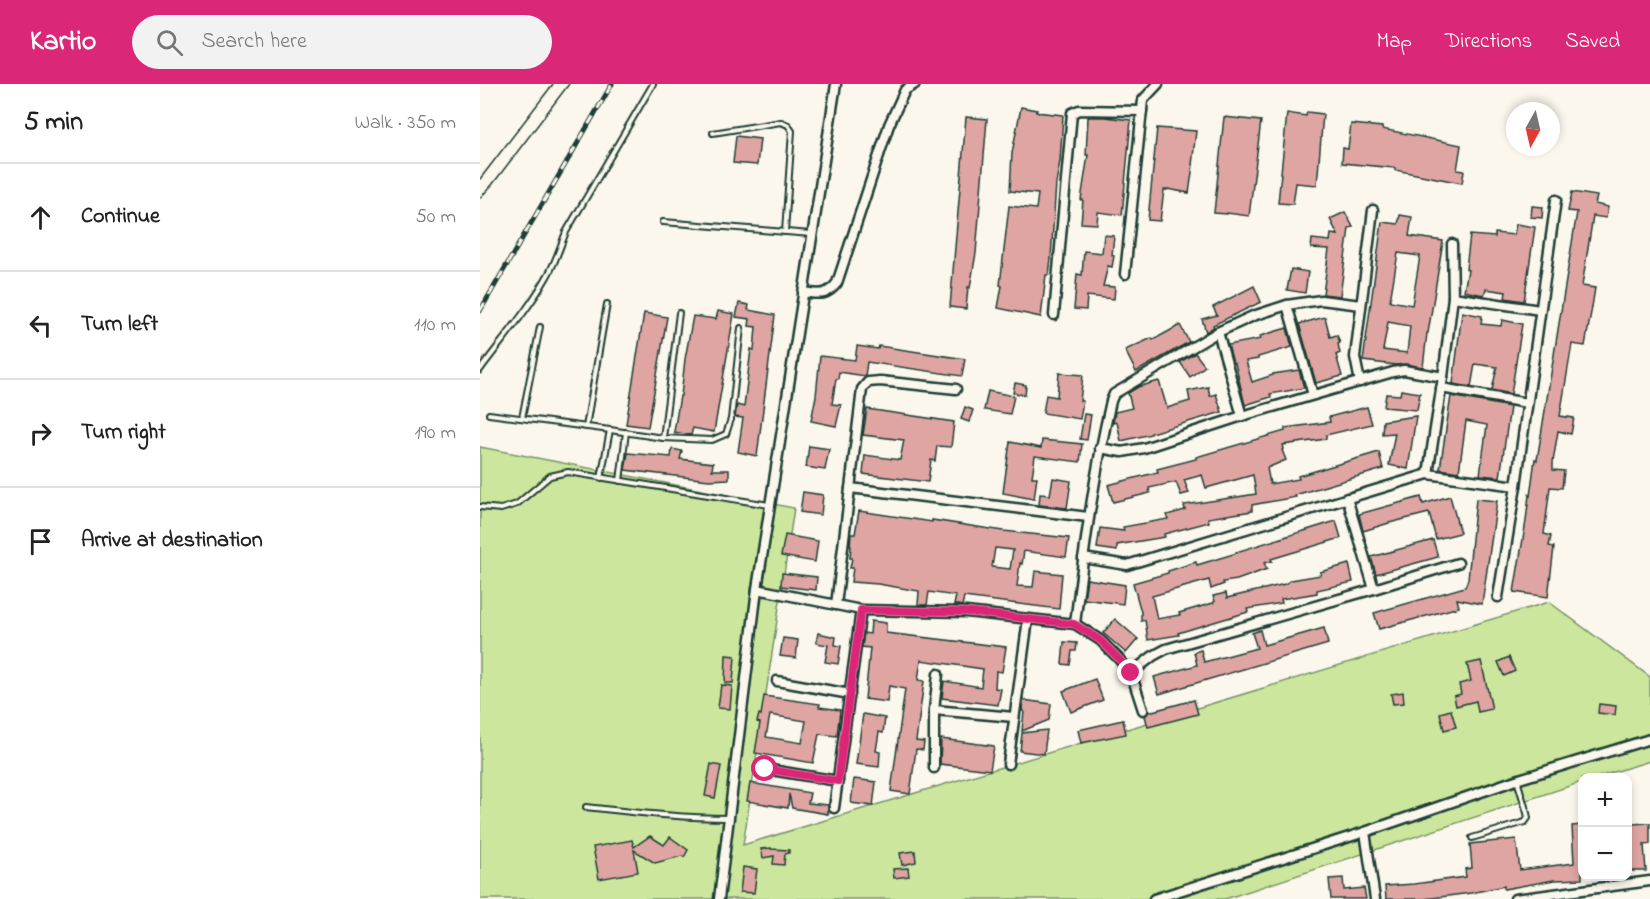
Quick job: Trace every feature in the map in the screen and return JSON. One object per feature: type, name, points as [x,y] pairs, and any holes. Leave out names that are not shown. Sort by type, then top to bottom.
[{"type":"street","points":[[719,899],[770,505],[836,84]]},
{"type":"street","points":[[803,292],[826,293],[831,291],[837,283],[889,125],[905,90],[915,84]]},
{"type":"street","points":[[1125,274],[1143,100],[1158,84]]},
{"type":"street","points":[[1054,315],[1072,113],[1078,110],[1142,111]]},
{"type":"street","points":[[1498,597],[1556,200]]},
{"type":"street","points":[[1360,382],[1355,357],[1373,210]]},
{"type":"street","points":[[1428,474],[1453,297],[1452,244]]},
{"type":"street","points":[[1453,297],[1540,310]]},
{"type":"street","points":[[1074,624],[1100,448],[1114,394],[1218,332],[1253,316],[1287,305],[1321,300],[1361,305]]},
{"type":"street","points":[[1287,305],[1313,395]]},
{"type":"street","points":[[1218,332],[1242,416]]},
{"type":"street","points":[[1100,448],[1122,452],[1144,448],[1242,416],[1393,372],[1404,370],[1443,376]]},
{"type":"street","points":[[836,605],[862,389],[868,382],[880,381],[956,389]]},
{"type":"street","points":[[1441,388],[1527,403]]},
{"type":"street","points":[[1083,558],[1127,565],[1428,474],[1516,486]]},
{"type":"street","points":[[850,488],[1088,517]]},
{"type":"street","points":[[1347,498],[1374,589]]},
{"type":"street","points":[[1131,673],[1166,649],[1374,589],[1458,562]]},
{"type":"street","points":[[758,589],[861,610],[966,612],[1074,624],[1100,640],[1131,673],[1143,710]]},
{"type":"street","points":[[834,808],[861,610]]},
{"type":"street","points":[[1008,764],[1028,619]]},
{"type":"street","points":[[933,768],[934,710],[938,674]]},
{"type":"street","points":[[777,681],[850,694]]},
{"type":"street","points":[[934,710],[1014,717]]},
{"type":"street","points":[[1154,899],[1365,832],[1516,780],[1650,739]]},
{"type":"street","points":[[765,769],[838,781]]},
{"type":"street","points":[[1365,832],[1375,899]]},
{"type":"street","points":[[1515,899],[1650,880]]},
{"type":"lane","points":[[480,370],[547,276],[558,256],[566,232],[653,84]]},
{"type":"lane","points":[[713,133],[781,122],[788,125],[792,131],[785,232]]},
{"type":"lane","points":[[663,222],[812,234]]},
{"type":"lane","points":[[585,427],[607,304]]},
{"type":"lane","points":[[663,438],[679,313]]},
{"type":"lane","points":[[522,418],[540,327]]},
{"type":"lane","points":[[489,414],[663,438],[712,440],[726,434],[731,419],[741,328]]},
{"type":"lane","points":[[602,478],[610,430]]},
{"type":"lane","points":[[620,481],[626,432]]},
{"type":"lane","points":[[480,507],[501,509],[517,504],[550,476],[568,472],[770,505]]},
{"type":"lane","points":[[1472,838],[1526,822],[1527,813],[1516,780]]},
{"type":"lane","points":[[586,807],[664,816],[729,818]]},
{"type":"green space","points":[[480,447],[794,508],[743,845],[1549,602],[1650,677],[1650,761],[1611,773],[1578,773],[1578,783],[1225,899],[480,899]]},
{"type":"building","points":[[1021,107],[1037,110],[1036,112],[1063,115],[1051,258],[1049,275],[1046,275],[1041,317],[998,308],[1009,206],[1036,209],[1038,194],[1010,191],[1012,153]]},
{"type":"building","points":[[1307,112],[1323,114],[1317,185],[1296,183],[1293,204],[1278,203],[1287,113],[1306,116]]},
{"type":"building","points":[[966,117],[987,119],[976,253],[970,288],[968,287],[966,309],[950,307]]},
{"type":"building","points":[[1088,117],[1131,120],[1122,215],[1098,212],[1097,224],[1081,223],[1083,200],[1081,200],[1088,155],[1086,155]]},
{"type":"building","points":[[1224,117],[1261,121],[1249,216],[1214,213]]},
{"type":"building","points":[[1351,124],[1382,127],[1382,129],[1461,145],[1457,170],[1464,171],[1462,183],[1395,170],[1395,168],[1342,163],[1343,148],[1348,149]]},
{"type":"building","points":[[1157,128],[1196,131],[1189,193],[1164,190],[1160,221],[1148,220]]},
{"type":"building","points":[[736,136],[760,139],[757,165],[733,163]]},
{"type":"building","points":[[1572,192],[1597,196],[1595,204],[1608,207],[1606,218],[1593,216],[1582,286],[1595,288],[1592,307],[1585,346],[1572,344],[1560,416],[1574,418],[1571,434],[1558,431],[1553,462],[1553,470],[1564,471],[1562,488],[1550,487],[1544,534],[1551,536],[1549,546],[1554,547],[1548,597],[1514,592],[1577,212],[1568,211]]},
{"type":"building","points":[[1532,206],[1543,207],[1542,218],[1531,217]]},
{"type":"building","points":[[1345,212],[1353,227],[1349,228],[1340,296],[1323,294],[1329,249],[1311,248],[1312,239],[1330,241],[1331,234],[1338,235],[1330,219]]},
{"type":"building","points":[[1400,215],[1412,217],[1409,236],[1443,241],[1423,367],[1363,361],[1382,222],[1398,224]],"holes":[[[1398,253],[1420,256],[1412,305],[1390,301]],[[1388,322],[1410,326],[1407,353],[1383,350]]]},
{"type":"building","points":[[1516,224],[1535,227],[1524,301],[1505,298],[1506,292],[1486,289],[1484,295],[1464,291],[1470,235],[1495,237],[1495,233],[1514,235]]},
{"type":"building","points":[[1104,235],[1114,236],[1112,267],[1108,266],[1103,286],[1115,287],[1114,299],[1087,296],[1086,310],[1074,309],[1077,274],[1082,275],[1084,251],[1102,253]]},
{"type":"building","points":[[1291,269],[1308,272],[1305,293],[1287,290]]},
{"type":"building","points":[[1254,286],[1261,302],[1213,325],[1214,327],[1206,332],[1202,319],[1217,315],[1213,307]]},
{"type":"building","points":[[739,303],[749,305],[748,310],[775,315],[757,456],[738,452],[743,418],[735,417],[737,405],[744,407],[756,327],[749,326],[750,319],[736,317]]},
{"type":"building","points":[[718,311],[734,314],[714,432],[693,428],[691,435],[674,432],[693,316],[716,319]]},
{"type":"building","points":[[1462,312],[1482,316],[1481,324],[1501,326],[1502,320],[1522,324],[1511,394],[1492,390],[1497,367],[1475,364],[1471,387],[1453,384]]},
{"type":"building","points":[[644,313],[667,317],[648,427],[626,424]]},
{"type":"building","points":[[1325,317],[1330,337],[1337,335],[1340,343],[1338,344],[1340,353],[1336,355],[1342,376],[1316,383],[1299,324]]},
{"type":"building","points":[[1180,325],[1189,342],[1136,372],[1125,350],[1152,338],[1153,340]]},
{"type":"building","points":[[1287,328],[1292,347],[1246,361],[1252,382],[1273,374],[1299,370],[1304,388],[1270,394],[1271,397],[1245,405],[1235,363],[1233,363],[1228,345],[1261,339],[1260,336]]},
{"type":"building","points":[[857,346],[878,349],[879,346],[965,359],[962,376],[867,362],[865,376],[839,372],[832,404],[841,405],[836,426],[811,421],[820,356],[855,360]]},
{"type":"building","points":[[1195,353],[1205,366],[1190,377],[1180,362]]},
{"type":"building","points":[[1059,373],[1083,375],[1080,419],[1043,413],[1046,395],[1057,397]]},
{"type":"building","points":[[1159,381],[1167,408],[1190,401],[1188,391],[1208,387],[1210,396],[1216,394],[1222,412],[1121,441],[1117,422],[1113,423],[1115,412],[1132,408],[1128,393],[1138,387]]},
{"type":"building","points":[[1015,383],[1026,385],[1025,395],[1013,393]]},
{"type":"building","points":[[1401,390],[1420,393],[1417,410],[1384,407],[1386,394],[1400,395]]},
{"type":"building","points":[[988,391],[1014,396],[1010,414],[984,410]]},
{"type":"building","points":[[1451,396],[1510,407],[1500,477],[1480,475],[1487,425],[1466,421],[1459,472],[1440,469]]},
{"type":"building","points":[[965,407],[973,410],[969,422],[961,419]]},
{"type":"building","points":[[1367,407],[1372,424],[1326,435],[1326,439],[1283,445],[1282,450],[1286,460],[1267,468],[1270,484],[1299,479],[1298,476],[1379,452],[1383,469],[1295,495],[1296,497],[1252,505],[1252,511],[1208,518],[1209,522],[1164,534],[1165,537],[1117,545],[1117,551],[1097,548],[1100,528],[1124,531],[1123,527],[1168,519],[1167,515],[1185,510],[1184,505],[1256,494],[1253,475],[1206,488],[1202,475],[1184,480],[1189,493],[1181,495],[1176,482],[1149,488],[1150,493],[1113,502],[1108,485],[1158,472],[1157,469],[1285,431],[1285,428],[1330,422],[1329,417]]},
{"type":"building","points":[[867,409],[954,422],[951,447],[937,446],[935,461],[931,460],[928,482],[863,474],[865,455],[900,460],[904,440],[863,435]]},
{"type":"building","points":[[1084,414],[1091,415],[1087,440],[1080,439]]},
{"type":"building","points":[[1416,416],[1408,469],[1389,465],[1395,433],[1382,434],[1383,421]]},
{"type":"building","points":[[1042,440],[1082,444],[1080,462],[1035,456],[1032,477],[1037,477],[1034,499],[1003,493],[1010,442],[1041,448]]},
{"type":"building","points":[[809,446],[829,449],[825,470],[806,467]]},
{"type":"building","points":[[672,449],[682,451],[680,459],[713,463],[712,470],[729,470],[729,479],[709,480],[625,470],[628,453],[671,457]]},
{"type":"building","points":[[1053,478],[1071,481],[1067,508],[1039,505],[1040,494],[1050,495]]},
{"type":"building","points":[[803,492],[823,495],[821,515],[800,512]]},
{"type":"building","points":[[1450,496],[1460,533],[1436,539],[1429,513],[1363,531],[1359,514],[1421,497],[1423,504]]},
{"type":"building","points":[[1476,499],[1497,501],[1482,604],[1457,599],[1459,607],[1379,629],[1374,613],[1465,587],[1468,579]]},
{"type":"building","points":[[859,511],[1069,538],[1066,557],[1024,551],[1022,564],[1020,563],[1017,586],[1033,587],[1035,571],[1062,574],[1059,609],[964,597],[962,606],[954,605],[956,596],[929,592],[927,605],[918,605],[919,591],[851,582],[853,568],[850,568],[851,534],[855,534]],"holes":[[[995,548],[1013,550],[1010,569],[992,567]]]},
{"type":"building","points":[[1336,521],[1341,538],[1271,559],[1272,561],[1264,563],[1267,569],[1237,580],[1223,582],[1224,584],[1211,589],[1209,580],[1152,596],[1157,619],[1180,615],[1179,613],[1213,603],[1215,601],[1213,596],[1226,593],[1227,598],[1285,584],[1291,580],[1321,575],[1320,572],[1349,564],[1353,582],[1317,590],[1317,593],[1281,599],[1282,603],[1247,609],[1248,612],[1178,633],[1179,635],[1148,640],[1145,620],[1141,621],[1141,612],[1133,583]]},
{"type":"building","points":[[785,535],[818,541],[815,562],[781,556]]},
{"type":"building","points":[[1433,540],[1438,557],[1376,574],[1371,557]]},
{"type":"building","points":[[782,573],[817,577],[816,590],[781,586]]},
{"type":"building","points":[[1087,579],[1125,585],[1123,604],[1084,599]]},
{"type":"building","points":[[1115,619],[1138,639],[1126,653],[1103,633]]},
{"type":"building","points":[[871,621],[886,623],[886,633],[1006,647],[1002,672],[996,671],[995,688],[1001,689],[998,705],[942,698],[944,681],[981,687],[983,669],[921,660],[918,680],[924,681],[916,741],[924,742],[923,750],[916,749],[910,794],[891,791],[905,689],[889,686],[887,702],[865,699],[870,648],[862,647],[864,633],[870,634]]},
{"type":"building","points":[[1324,628],[1328,644],[1159,694],[1154,677],[1197,665],[1194,652],[1201,650],[1204,662],[1257,648],[1252,633],[1260,630],[1264,645]]},
{"type":"building","points":[[818,633],[836,637],[835,645],[841,646],[838,664],[825,662],[828,645],[816,643]]},
{"type":"building","points":[[783,638],[798,640],[796,658],[780,656]]},
{"type":"building","points":[[1064,642],[1077,643],[1076,651],[1072,651],[1070,665],[1062,664]]},
{"type":"building","points":[[726,655],[735,656],[733,683],[725,683]]},
{"type":"building","points":[[1509,657],[1515,671],[1504,676],[1498,662]]},
{"type":"building","points":[[1481,661],[1492,709],[1478,712],[1476,701],[1456,706],[1454,696],[1461,694],[1459,684],[1471,681],[1467,664]]},
{"type":"building","points":[[1095,679],[1103,700],[1071,712],[1063,691]]},
{"type":"building","points":[[721,685],[732,686],[730,709],[718,708]]},
{"type":"building","points":[[1403,692],[1404,703],[1393,704],[1391,694]]},
{"type":"building","points":[[764,696],[820,704],[819,707],[840,710],[837,736],[819,734],[813,763],[755,753],[760,723],[757,722],[759,714],[761,715]],"holes":[[[770,715],[806,721],[802,743],[766,737]]]},
{"type":"building","points":[[1023,700],[1051,704],[1049,720],[1022,731]]},
{"type":"building","points":[[1194,700],[1198,714],[1148,727],[1145,716],[1149,712]]},
{"type":"building","points":[[1599,704],[1616,706],[1615,715],[1598,713]]},
{"type":"building","points":[[1451,710],[1456,727],[1444,730],[1440,713]]},
{"type":"building","points":[[863,714],[885,718],[883,733],[879,732],[876,751],[880,752],[879,767],[856,764]]},
{"type":"building","points":[[1123,720],[1126,734],[1081,743],[1078,730]]},
{"type":"building","points":[[1047,730],[1044,754],[1020,751],[1022,733]]},
{"type":"building","points":[[941,739],[994,746],[990,770],[940,764]]},
{"type":"building","points":[[711,764],[721,766],[715,798],[705,796]]},
{"type":"building","points":[[854,779],[876,782],[873,806],[851,803]]},
{"type":"building","points":[[750,783],[810,793],[808,803],[828,805],[828,814],[792,808],[789,794],[788,808],[747,801]]},
{"type":"building","points":[[1650,823],[1650,844],[1644,845],[1646,871],[1632,871],[1632,824]]},
{"type":"building","points":[[1578,825],[1578,879],[1554,880],[1504,889],[1504,886],[1424,899],[1386,899],[1385,886],[1466,877],[1465,869],[1472,868],[1470,844],[1516,839],[1520,870],[1574,863],[1572,826]]},
{"type":"building","points":[[650,836],[664,845],[670,837],[688,850],[684,857],[655,863],[634,850],[638,872],[599,879],[593,847],[632,840],[634,847]]},
{"type":"building","points":[[761,849],[789,850],[789,853],[785,854],[784,865],[773,864],[774,856],[763,858]]},
{"type":"building","points":[[915,851],[916,862],[902,865],[900,853]]},
{"type":"building","points":[[743,867],[757,869],[754,893],[740,892]]},
{"type":"building","points":[[908,868],[909,876],[894,878],[893,869]]},
{"type":"building","points":[[1343,878],[1344,890],[1364,888],[1366,899],[1331,899],[1329,879]]},
{"type":"tram line","points":[[480,179],[553,84]]},
{"type":"tram line","points":[[480,198],[569,84]]},
{"type":"railway","points":[[480,311],[612,84]]},
{"type":"route","points":[[765,769],[838,781],[861,610],[966,612],[1074,624],[1100,640],[1131,673]]}]
